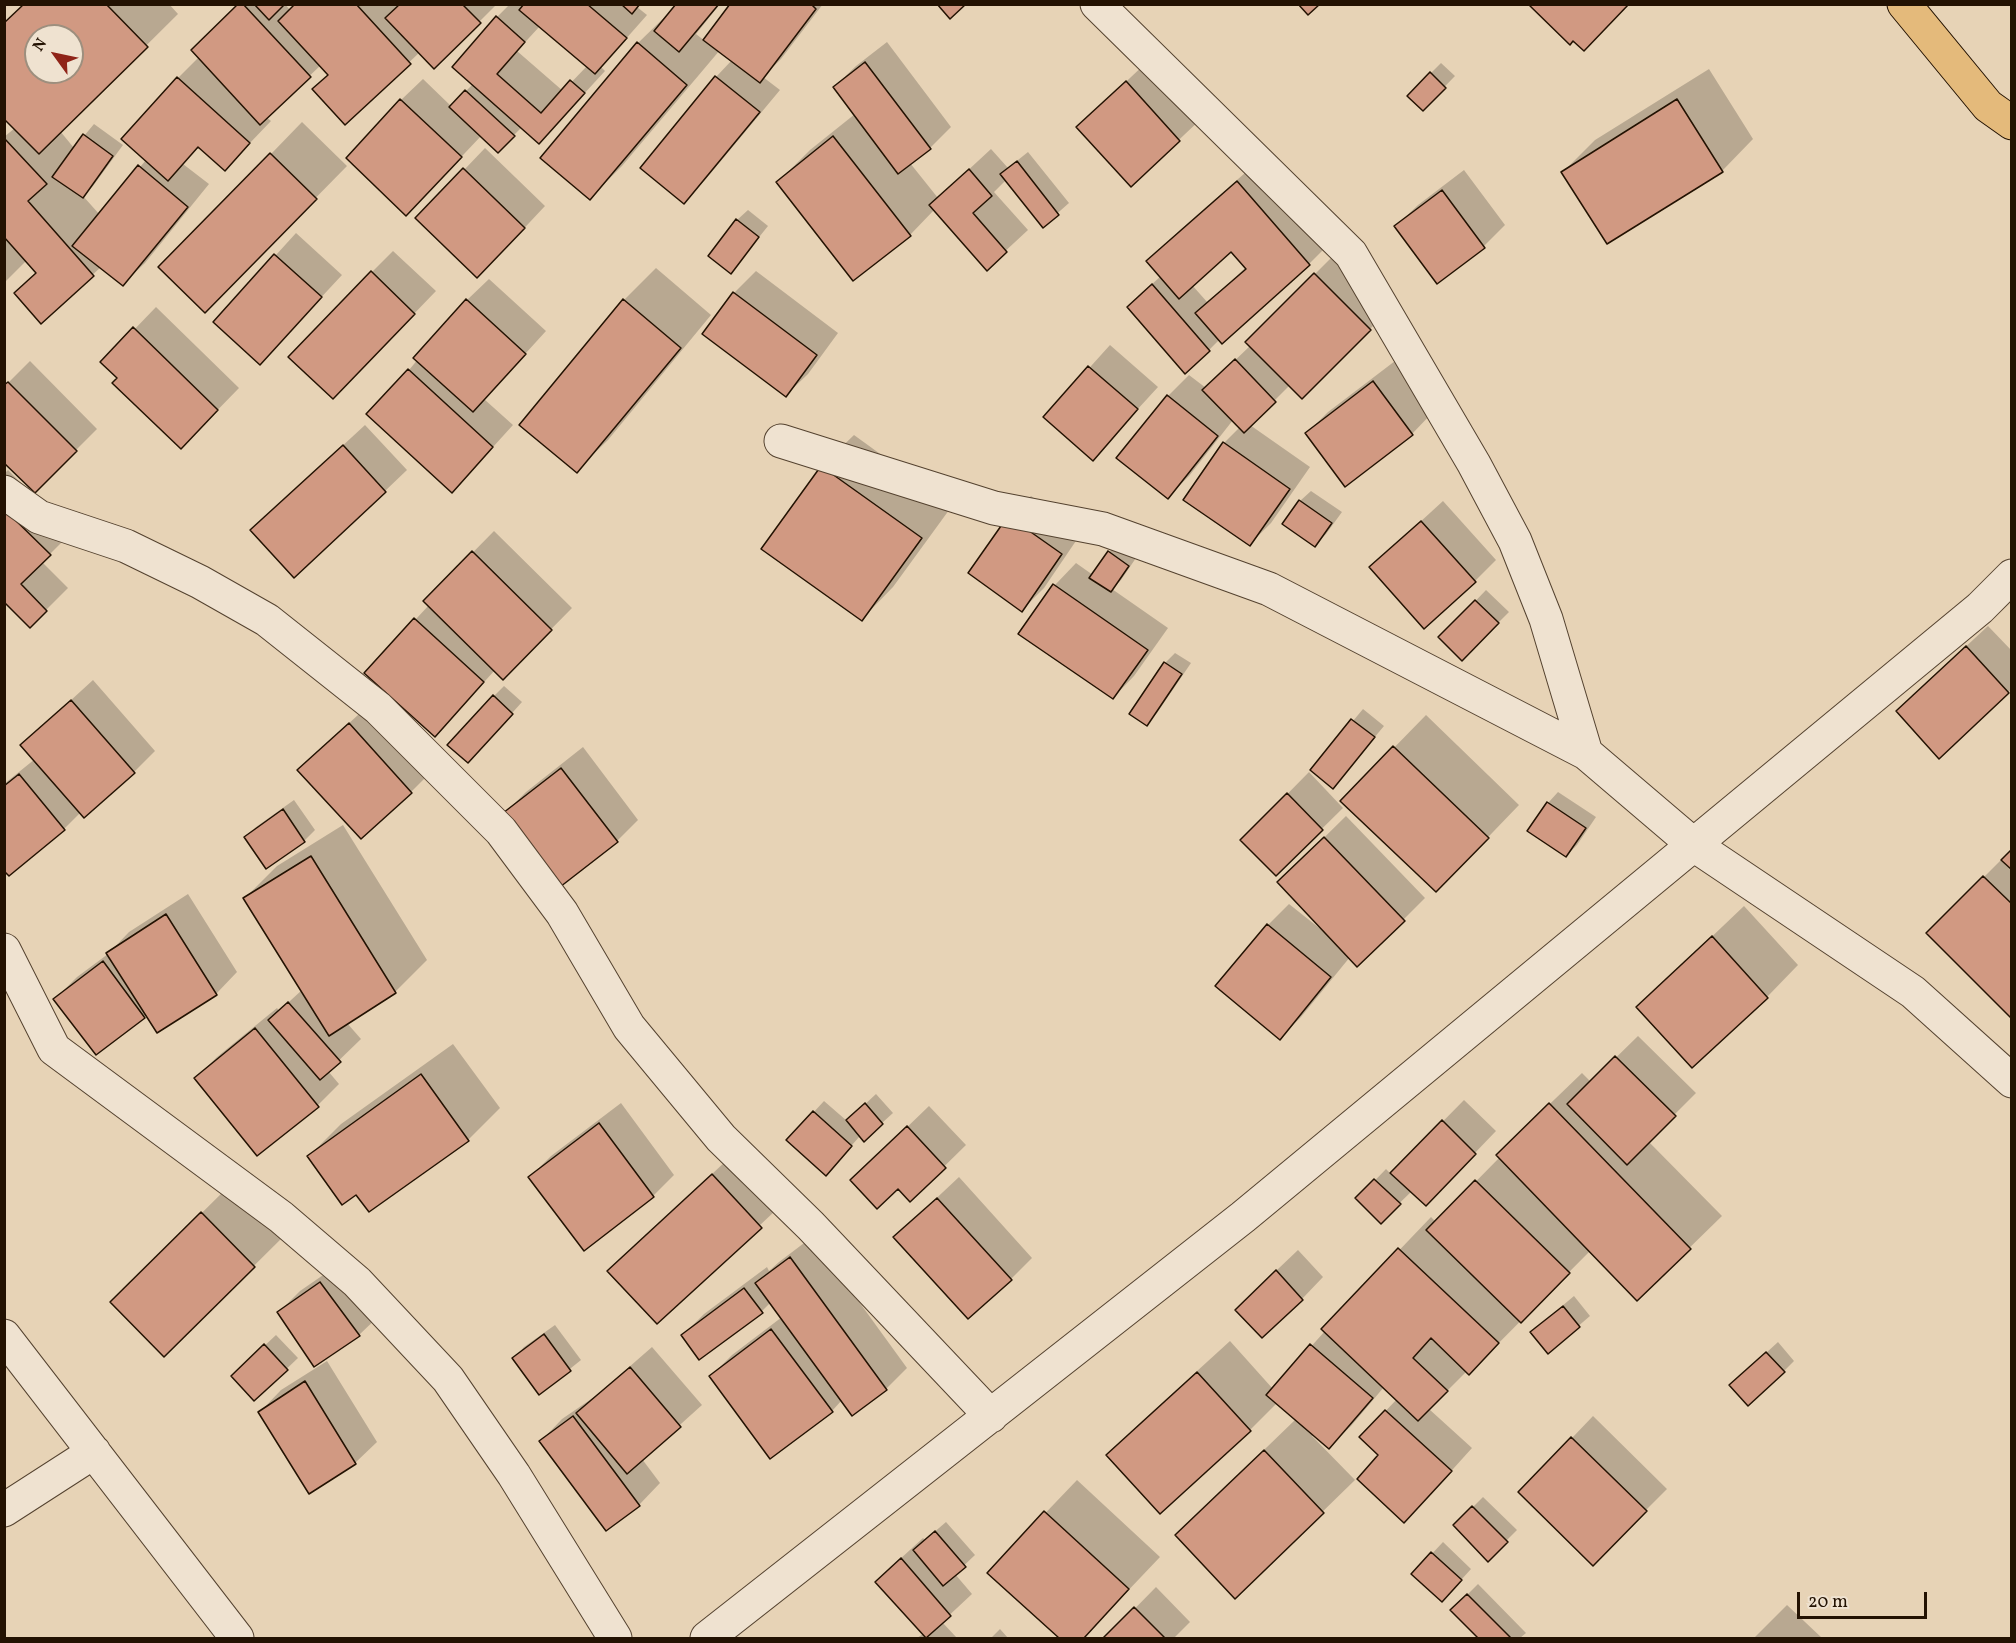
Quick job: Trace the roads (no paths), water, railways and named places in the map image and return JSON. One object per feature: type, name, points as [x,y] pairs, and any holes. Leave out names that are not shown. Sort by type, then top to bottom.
[{"type":"main road","points":[[1905,4],[1988,106],[2012,123]]},
{"type":"street","points":[[1097,4],[1351,254],[1474,464],[1515,541],[1546,619],[1586,753]]},
{"type":"street","points":[[782,441],[994,508],[1103,529],[1269,589],[1586,753],[1694,845],[1913,992],[2012,1081]]},
{"type":"street","points":[[4,492],[39,517],[126,546],[200,582],[257,614],[378,708],[501,831],[562,913],[629,1027],[721,1138],[811,1226],[991,1416]]},
{"type":"street","points":[[707,1638],[1252,1210],[1980,608],[2012,576]]},
{"type":"street","points":[[4,950],[54,1049],[281,1217],[357,1282],[448,1379],[514,1475],[615,1638]]},
{"type":"street","points":[[4,1336],[237,1638]]},
{"type":"street","points":[[4,1510],[94,1452]]}]
